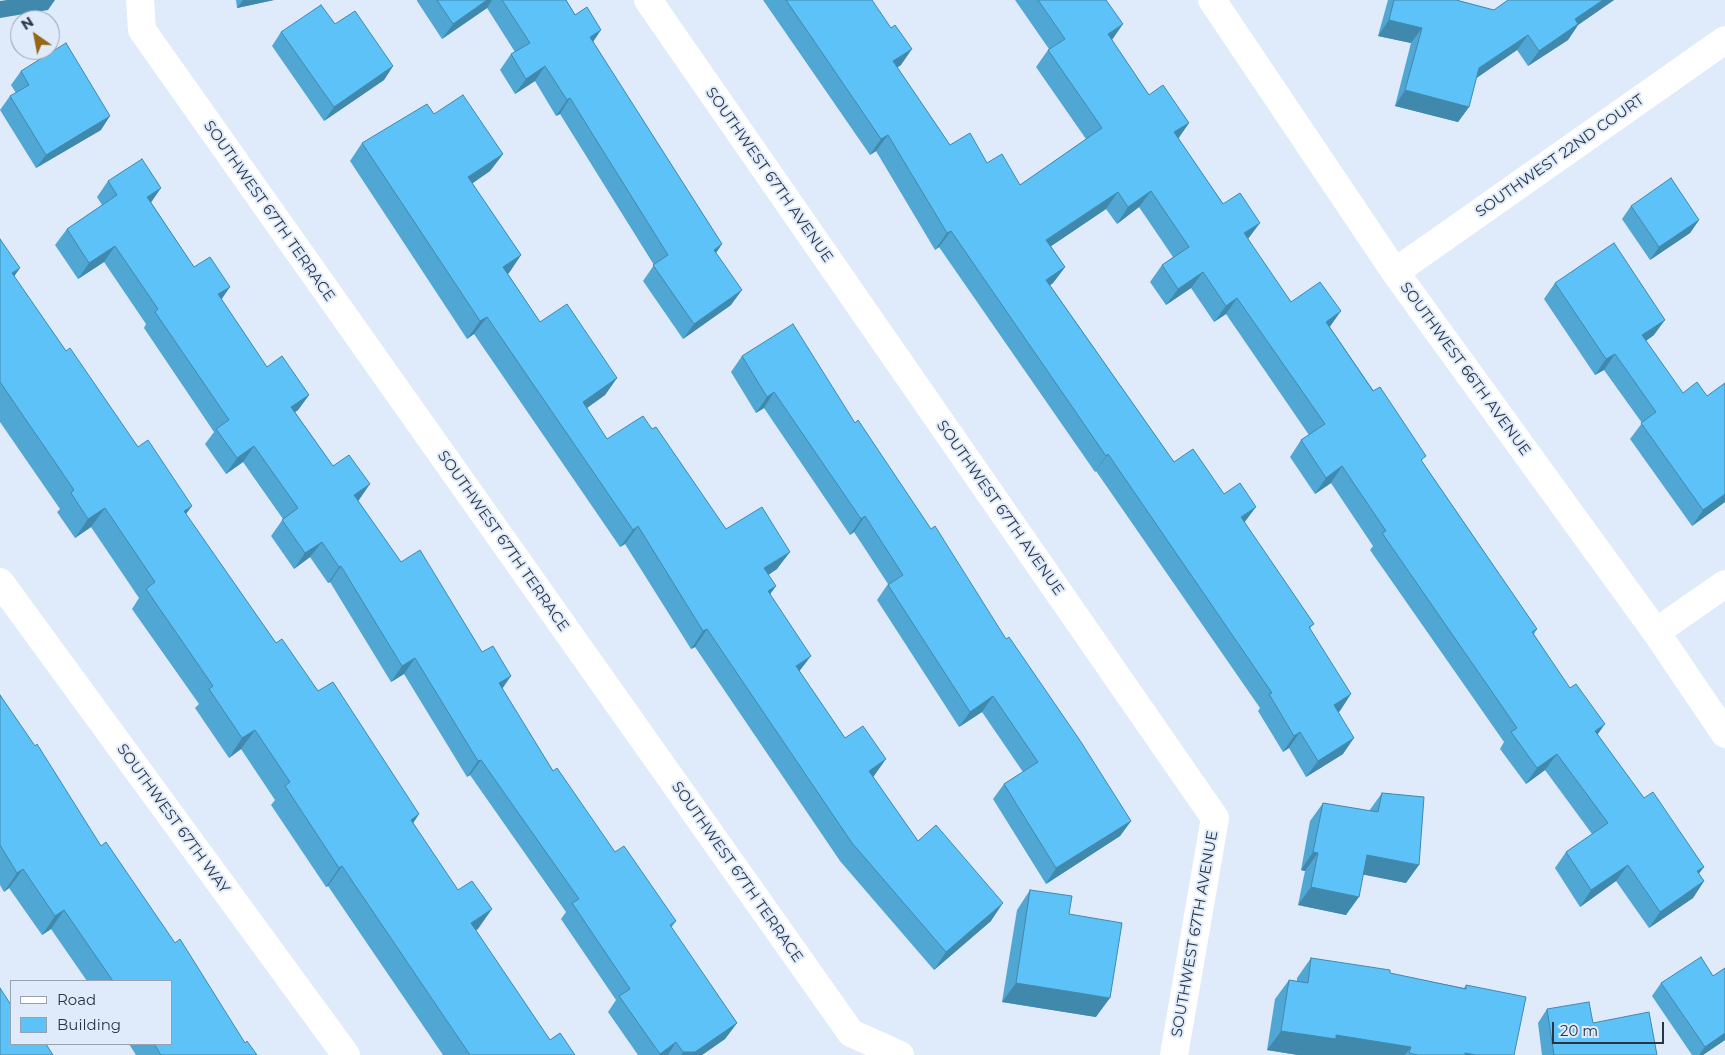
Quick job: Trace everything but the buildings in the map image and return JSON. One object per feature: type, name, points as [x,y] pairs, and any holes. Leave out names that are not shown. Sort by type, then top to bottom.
[{"type":"street","name":"SOUTHWEST 67TH TERRACE","points":[[140,0],[142,30],[851,1032],[900,1055]]},
{"type":"street","name":"SOUTHWEST 67TH AVENUE","points":[[648,0],[1215,818],[1174,1055]]},
{"type":"street","name":"SOUTHWEST 66TH AVENUE","points":[[1212,0],[1395,272],[1656,632],[1725,734]]},
{"type":"street","name":"SOUTHWEST 22ND COURT","points":[[1395,272],[1725,40]]},
{"type":"street","name":"SOUTHWEST 67TH WAY","points":[[0,582],[346,1055]]},
{"type":"street","points":[[1656,632],[1725,584]]}]
